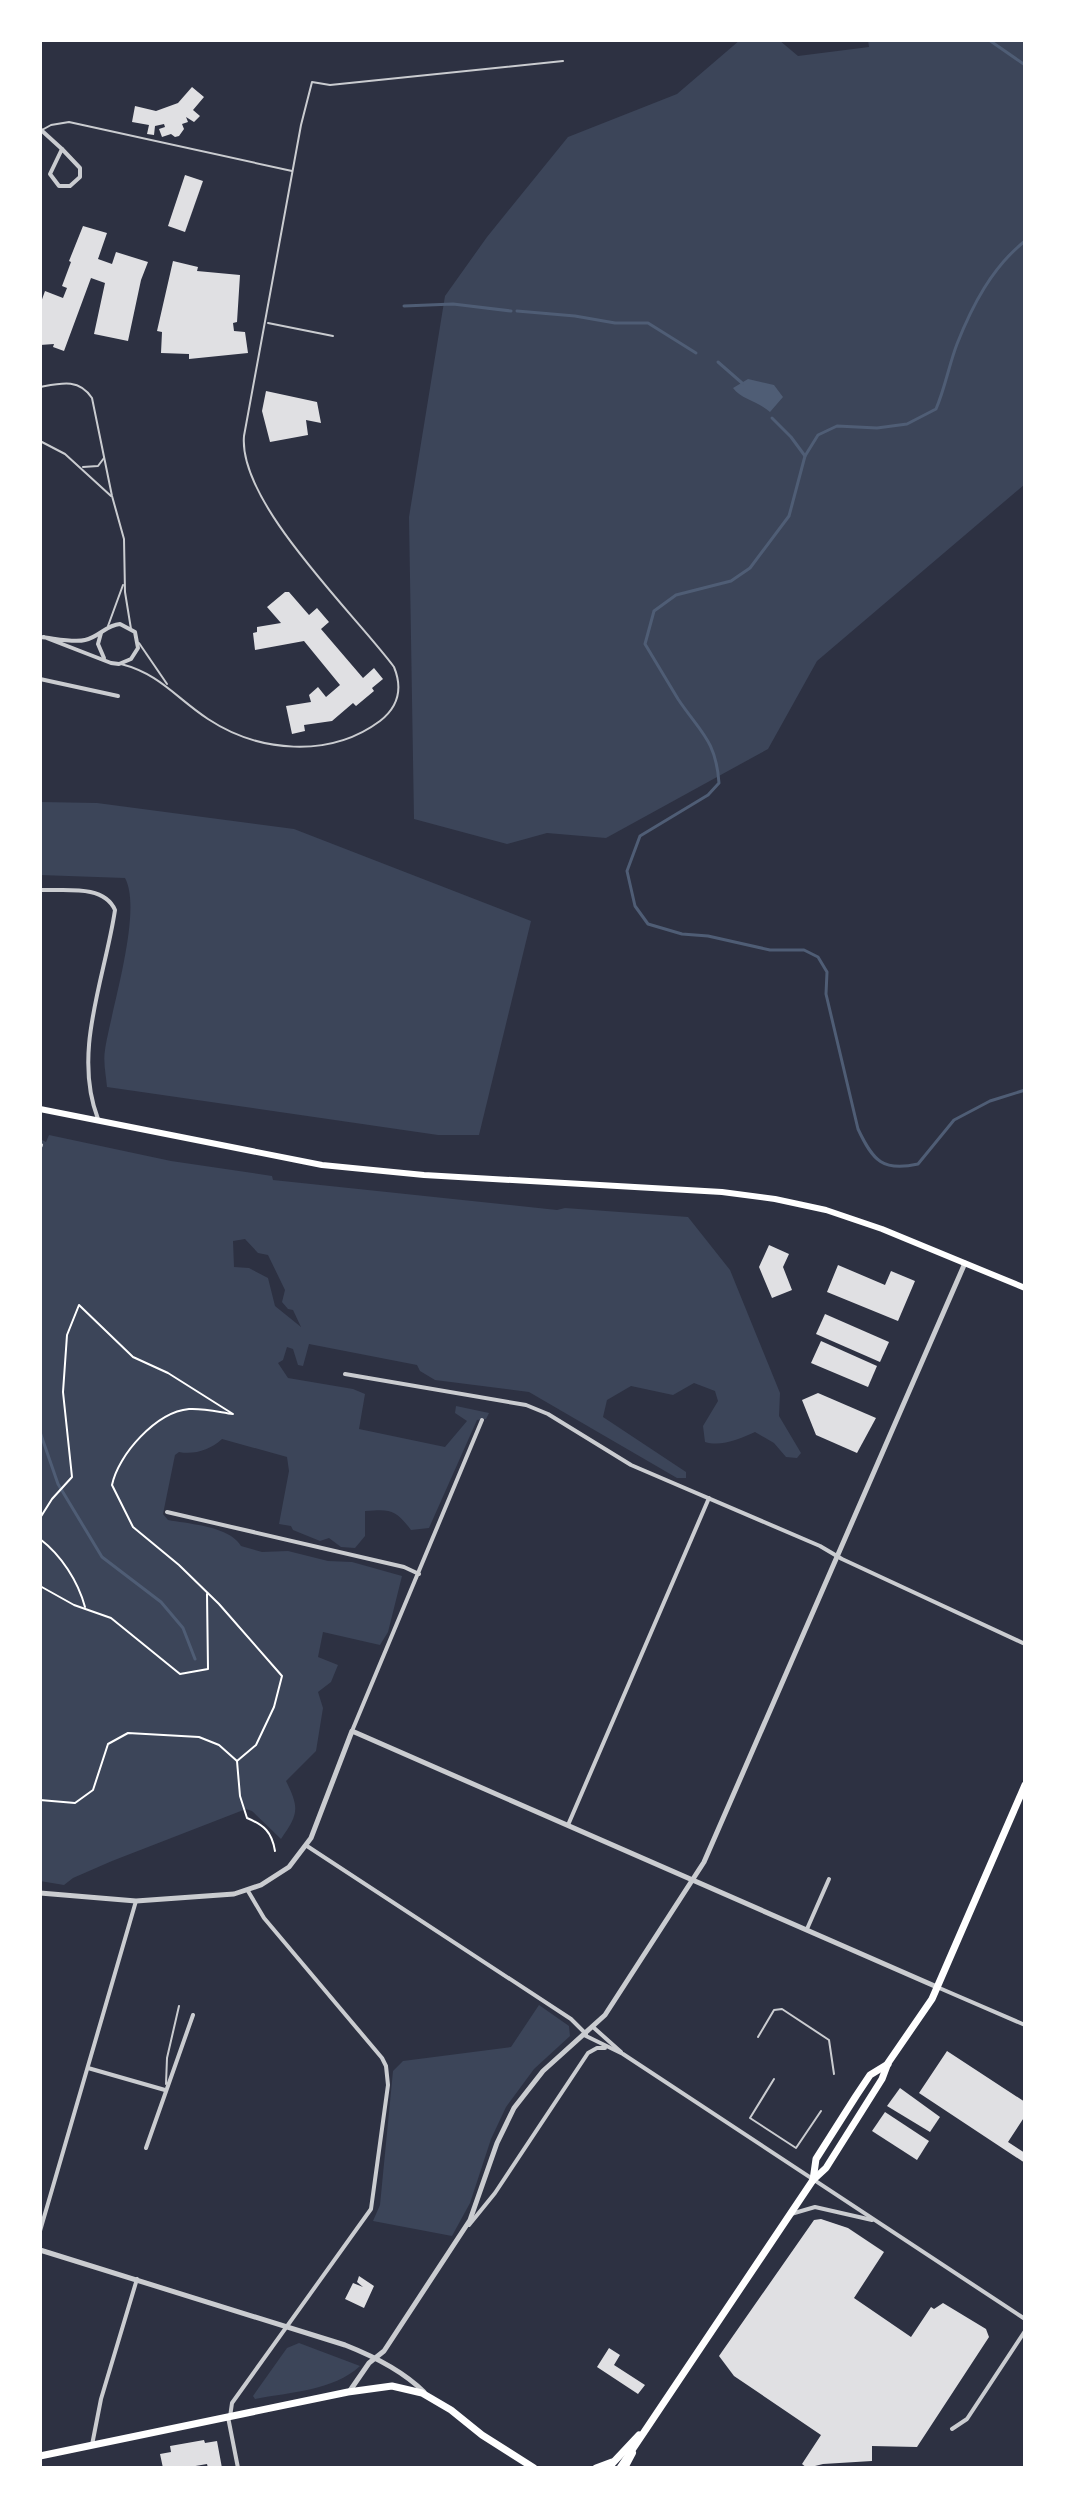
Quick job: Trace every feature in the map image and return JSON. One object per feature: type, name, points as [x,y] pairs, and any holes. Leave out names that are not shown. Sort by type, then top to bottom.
[{"type":"main road","points":[[40,1109],[283,1159],[359,1170],[722,1192],[775,1199],[826,1210],[1025,1288]]},
{"type":"main road","points":[[608,2468],[646,2427],[813,2180],[826,2168],[882,2079],[888,2063],[927,2006],[1025,1785]]},
{"type":"main road","points":[[813,2180],[816,2159],[856,2096],[870,2075],[888,2063]]},
{"type":"main road","points":[[40,2456],[348,2392],[395,2386],[427,2396],[531,2467],[542,2468]]},
{"type":"main road","points":[[623,2468],[646,2427]]},
{"type":"main road","points":[[596,2468],[617,2459]]},
{"type":"street","points":[[41,129],[62,149],[80,168],[80,177],[70,186],[59,186],[50,174],[62,149]]},
{"type":"street","points":[[120,624],[131,629],[138,648],[131,659],[119,664],[42,637],[82,641],[108,626],[120,624]]},
{"type":"street","points":[[102,631],[98,644],[106,659]]},
{"type":"street","points":[[40,679],[118,696]]},
{"type":"street","points":[[40,890],[103,895],[111,901],[115,910],[88,1056],[91,1102],[98,1121]]},
{"type":"street","points":[[462,2234],[475,2209],[497,2143],[514,2108],[543,2071],[585,2035],[611,2007],[695,1880],[965,1263]]},
{"type":"street","points":[[345,1374],[526,1405],[548,1414],[631,1465],[1025,1644]]},
{"type":"street","points":[[40,1893],[136,1901],[248,1891],[289,1867],[307,1846],[482,1420]]},
{"type":"street","points":[[568,1825],[709,1498]]},
{"type":"street","points":[[167,1512],[404,1567],[419,1574]]},
{"type":"street","points":[[352,1731],[1025,2025]]},
{"type":"street","points":[[307,1846],[571,2019],[585,2035],[623,2054]]},
{"type":"street","points":[[807,1929],[829,1879]]},
{"type":"street","points":[[238,2468],[229,2417],[232,2403],[371,2209],[388,2075],[382,2058],[264,1918],[248,1891]]},
{"type":"street","points":[[40,2231],[136,1901]]},
{"type":"street","points":[[146,2148],[193,2015]]},
{"type":"street","points":[[593,2027],[623,2054],[1025,2319]]},
{"type":"street","points":[[348,2392],[384,2351],[589,2052],[598,2048],[611,2049]]},
{"type":"street","points":[[88,2068],[166,2088]]},
{"type":"street","points":[[790,2214],[815,2207],[874,2220]]},
{"type":"street","points":[[40,2250],[288,2325],[376,2358],[415,2383],[427,2396]]},
{"type":"street","points":[[92,2445],[101,2399],[137,2279]]},
{"type":"street","points":[[952,2429],[967,2419],[1025,2331]]},
{"type":"lane","points":[[119,664],[169,686],[206,718],[250,741],[288,747],[323,744],[358,734],[384,718],[392,709],[400,684],[394,667],[286,535],[245,463],[244,436],[312,82],[330,85],[354,83],[563,61]]},
{"type":"lane","points":[[41,129],[69,122],[293,171]]},
{"type":"lane","points":[[266,323],[333,336]]},
{"type":"lane","points":[[40,387],[69,383],[87,391],[95,406],[112,496],[124,539],[131,629]]},
{"type":"lane","points":[[40,441],[65,454],[112,496]]},
{"type":"lane","points":[[81,467],[98,466],[104,455]]},
{"type":"lane","points":[[108,626],[125,580]]},
{"type":"lane","points":[[138,642],[169,686]]},
{"type":"lane","points":[[166,2088],[167,2058],[179,2006]]},
{"type":"lane","points":[[758,2037],[774,2010],[782,2009],[829,2040],[834,2074]]},
{"type":"lane","points":[[774,2079],[750,2118],[796,2148],[821,2111]]},
{"type":"path","points":[[40,1518],[72,1477],[63,1392],[67,1335],[79,1305],[133,1357],[168,1373],[233,1414],[188,1409],[172,1414],[142,1434],[118,1466],[112,1485],[133,1527],[207,1592],[254,1641],[282,1676],[274,1707],[256,1745],[237,1761]]},
{"type":"path","points":[[40,1539],[55,1551],[77,1584],[85,1608]]},
{"type":"path","points":[[40,1586],[111,1618],[180,1674],[208,1669],[207,1592]]},
{"type":"path","points":[[40,1800],[75,1803],[93,1790],[108,1744],[128,1733],[199,1737],[219,1745],[237,1761],[240,1796],[247,1818],[264,1825],[273,1839],[275,1851]]},
{"type":"shaded area","points":[[740,40],[779,40],[798,56],[869,47],[868,40],[1025,40],[1025,484],[817,661],[768,749],[606,838],[547,833],[507,844],[414,819],[409,517],[445,296],[487,237],[568,137],[677,94]]},
{"type":"shaded area","points":[[748,379],[774,385],[783,397],[770,412],[733,388]]},
{"type":"shaded area","points":[[40,802],[97,803],[294,829],[531,921],[479,1135],[438,1135],[107,1087],[104,1055],[124,961],[130,893],[125,878],[40,875]]},
{"type":"shaded area","points":[[49,1135],[171,1161],[272,1176],[273,1180],[557,1210],[565,1208],[688,1217],[730,1270],[780,1393],[779,1416],[801,1453],[797,1458],[786,1457],[774,1443],[755,1432],[724,1443],[705,1442],[703,1426],[718,1401],[715,1391],[694,1383],[673,1395],[631,1386],[607,1400],[603,1417],[686,1472],[686,1478],[677,1478],[529,1392],[435,1380],[420,1371],[417,1365],[309,1344],[303,1366],[298,1365],[293,1349],[287,1347],[283,1360],[278,1363],[288,1378],[353,1389],[365,1394],[359,1429],[445,1447],[467,1421],[455,1413],[456,1406],[489,1413],[486,1419],[477,1420],[429,1528],[411,1530],[392,1512],[365,1511],[365,1536],[355,1548],[341,1547],[329,1538],[320,1541],[293,1530],[291,1526],[279,1524],[289,1471],[287,1457],[222,1439],[202,1451],[175,1455],[163,1514],[168,1520],[218,1530],[241,1546],[262,1552],[288,1551],[328,1561],[352,1562],[402,1576],[388,1632],[380,1645],[323,1632],[318,1657],[338,1665],[331,1682],[318,1692],[323,1708],[316,1751],[286,1781],[294,1798],[295,1811],[281,1839],[246,1809],[112,1861],[64,1885],[40,1881],[40,1139],[46,1142]],"holes":[[[245,1239],[258,1253],[268,1255],[285,1290],[282,1302],[293,1310],[301,1327],[275,1306],[268,1278],[249,1268],[234,1267],[233,1241]]]},
{"type":"shaded area","points":[[539,2005],[569,2026],[570,2036],[534,2069],[506,2107],[491,2139],[470,2203],[452,2236],[373,2221],[380,2205],[393,2071],[403,2061],[511,2047]]},
{"type":"shaded area","points":[[299,2343],[360,2366],[324,2386],[255,2399],[253,2396],[287,2348]]},
{"type":"building","points":[[192,87],[204,97],[193,110],[200,116],[194,122],[186,117],[188,122],[182,124],[184,129],[179,136],[171,134],[162,137],[159,129],[165,127],[164,124],[155,126],[154,135],[147,134],[149,125],[132,122],[135,106],[156,111],[178,103]]},
{"type":"building","points":[[185,175],[203,181],[185,232],[168,226]]},
{"type":"building","points":[[83,226],[107,233],[98,259],[112,264],[116,252],[148,262],[128,341],[94,334],[105,283],[91,278],[64,351],[53,347],[54,344],[40,345],[40,305],[45,291],[63,298],[67,288],[62,286]]},
{"type":"building","points":[[173,261],[198,267],[197,271],[240,275],[237,322],[233,323],[234,331],[245,332],[248,353],[189,359],[189,354],[161,353],[162,332],[157,331]]},
{"type":"building","points":[[266,391],[317,402],[321,423],[306,420],[308,435],[270,442],[262,411]]},
{"type":"building","points":[[289,592],[309,615],[317,608],[329,622],[321,629],[363,678],[374,668],[383,679],[356,706],[353,703],[332,721],[304,725],[305,731],[292,734],[286,706],[311,702],[309,695],[318,687],[326,697],[340,685],[304,641],[255,650],[253,633],[257,632],[257,627],[281,623],[267,607]]},
{"type":"building","points":[[769,1245],[789,1254],[783,1267],[792,1290],[772,1298],[759,1267]]},
{"type":"building","points":[[838,1265],[885,1285],[891,1271],[915,1281],[898,1321],[827,1292]]},
{"type":"building","points":[[825,1314],[889,1342],[880,1362],[816,1334]]},
{"type":"building","points":[[821,1341],[877,1366],[868,1387],[811,1363]]},
{"type":"building","points":[[818,1393],[876,1418],[857,1453],[816,1435],[802,1400]]},
{"type":"building","points":[[947,2051],[1025,2102],[1025,2116],[1008,2142],[1025,2153],[1025,2163],[919,2093]]},
{"type":"building","points":[[900,2088],[940,2117],[930,2132],[887,2106]]},
{"type":"building","points":[[885,2112],[929,2141],[917,2160],[872,2131]]},
{"type":"building","points":[[821,2219],[848,2228],[884,2252],[854,2298],[911,2337],[931,2307],[934,2309],[943,2303],[986,2329],[989,2337],[917,2447],[872,2446],[872,2461],[807,2468],[802,2464],[821,2435],[734,2376],[719,2356],[814,2220]]},
{"type":"building","points":[[359,2276],[374,2286],[364,2308],[345,2299],[353,2283],[363,2287],[357,2282]]},
{"type":"building","points":[[609,2348],[620,2355],[614,2365],[645,2385],[638,2394],[597,2367]]},
{"type":"building","points":[[204,2440],[205,2443],[217,2441],[222,2468],[208,2468],[207,2464],[163,2468],[160,2454],[171,2452],[170,2446]]},
{"type":"waterway","points":[[989,40],[1025,65]]},
{"type":"waterway","points":[[1025,241],[993,275],[976,302],[957,344],[936,409],[907,424],[877,428],[837,426],[818,435],[805,456],[789,516],[750,568],[731,581],[676,595],[654,611],[645,644],[711,746],[719,783],[708,795],[640,836],[627,871],[635,906],[648,924],[682,934],[708,936],[770,950],[804,950],[818,957],[827,972],[826,994],[858,1129],[880,1162],[896,1166],[918,1164],[954,1120],[990,1101],[1025,1090]]},
{"type":"waterway","points":[[404,306],[453,304],[511,311]]},
{"type":"waterway","points":[[517,311],[615,323],[648,323],[696,353]]},
{"type":"waterway","points":[[718,362],[742,383]]},
{"type":"waterway","points":[[772,418],[805,456]]},
{"type":"waterway","points":[[40,1432],[58,1484],[102,1557],[161,1602],[183,1628],[195,1659]]}]
